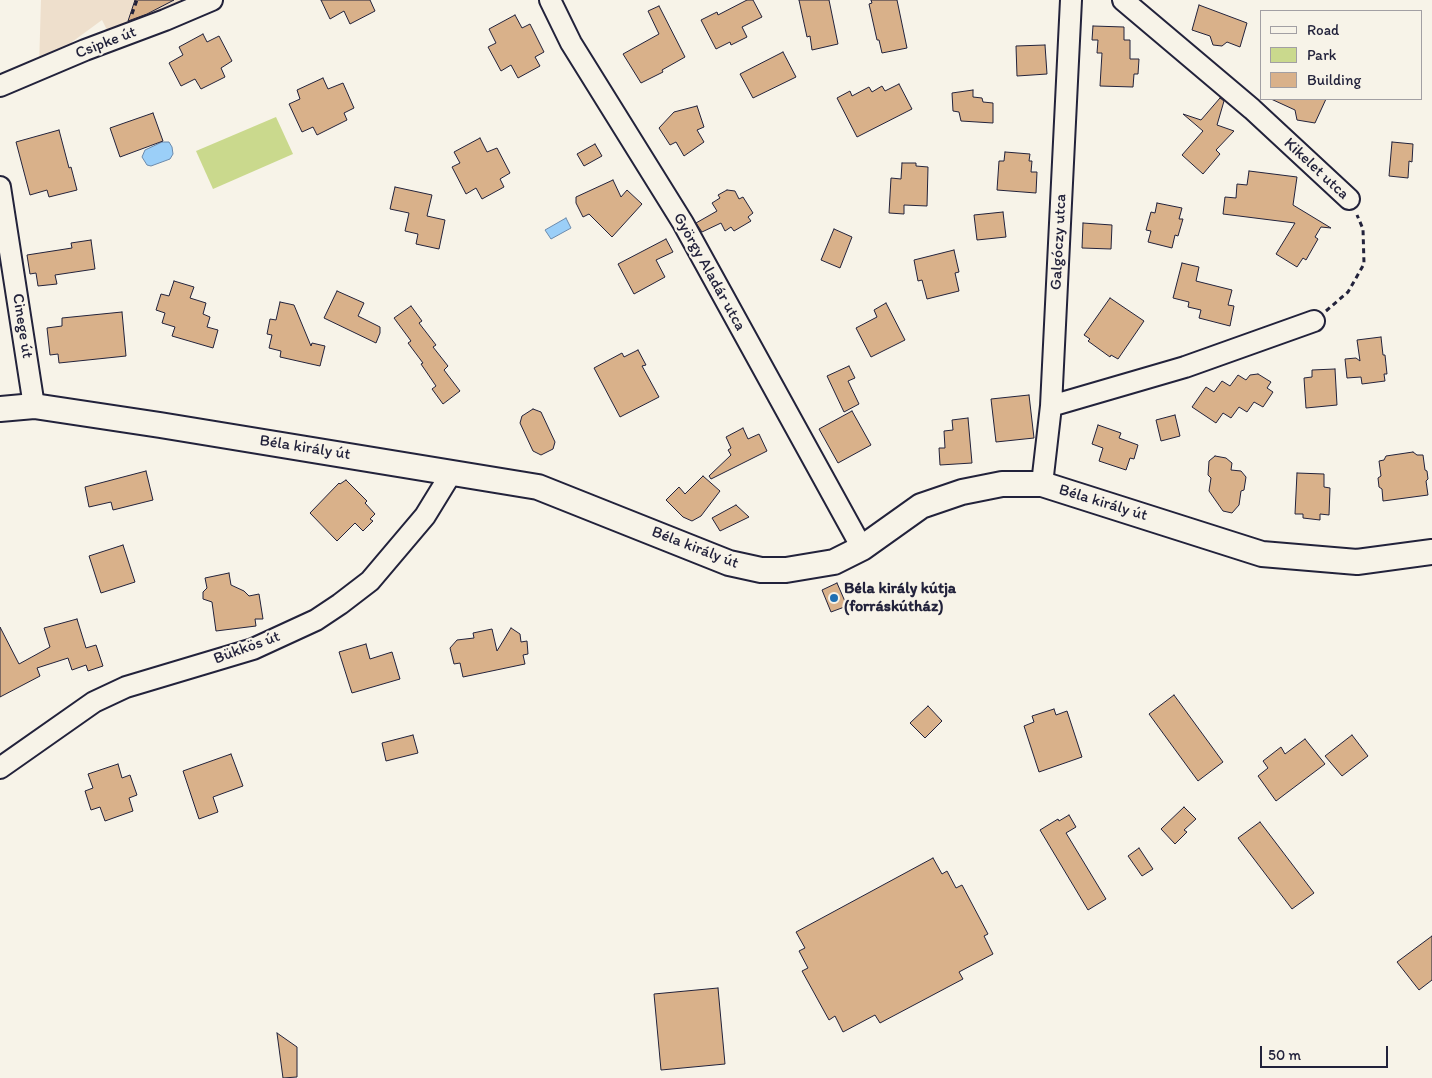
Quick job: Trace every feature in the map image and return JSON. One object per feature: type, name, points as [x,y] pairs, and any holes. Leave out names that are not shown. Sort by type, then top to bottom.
[{"type":"street","name":"Csipke út","points":[[0,86],[212,0]]},
{"type":"street","name":"György Aladár utca","points":[[550,0],[571,43],[684,224],[862,548]]},
{"type":"street","name":"Galgóczy utca","points":[[1042,484],[1052,406],[1071,0]]},
{"type":"street","name":"Kikelet utca","points":[[1123,0],[1252,110],[1350,199]]},
{"type":"street","name":"Cinege út","points":[[0,187],[34,406]]},
{"type":"street","points":[[1052,406],[1185,367],[1314,321]]},
{"type":"street","name":"Béla király út","points":[[0,410],[34,406],[170,426],[538,487],[729,563],[761,570],[786,570],[834,562],[862,548],[921,506],[962,492],[1002,484],[1042,484],[1262,554],[1357,562],[1432,552]]},
{"type":"street","name":"Bükkös út","points":[[0,768],[94,702],[126,687],[253,649],[316,620],[370,581],[425,516],[452,472]]},
{"type":"path","points":[[131,18],[137,0]]},
{"type":"path","name":"Kikelet utca","points":[[1314,321],[1348,292],[1364,264],[1363,229],[1350,199]]},
{"type":"shaded area","points":[[41,0],[191,0],[110,36],[102,20],[72,42],[69,54],[39,67]]},
{"type":"green space","points":[[276,117],[293,154],[213,189],[196,151]]},
{"type":"water","points":[[162,142],[169,142],[172,147],[173,154],[170,159],[151,166],[147,165],[142,157],[145,150]]},
{"type":"water","points":[[566,218],[571,228],[551,239],[545,230]]},
{"type":"building","points":[[135,0],[174,0],[147,14],[128,21]]},
{"type":"building","points":[[321,0],[370,0],[375,11],[350,24],[344,11],[330,19]]},
{"type":"building","points":[[747,0],[753,0],[762,17],[742,27],[747,37],[731,45],[730,42],[716,49],[701,20],[717,12],[718,15]]},
{"type":"building","points":[[799,0],[829,0],[838,44],[812,50],[810,36],[807,37]]},
{"type":"building","points":[[871,0],[897,0],[907,48],[882,53],[869,4],[872,3]]},
{"type":"building","points":[[1199,5],[1247,23],[1240,47],[1227,42],[1222,46],[1213,45],[1210,36],[1192,30]]},
{"type":"building","points":[[659,6],[685,57],[662,70],[663,72],[641,83],[623,54],[659,34],[648,11]]},
{"type":"building","points":[[515,15],[522,28],[530,24],[544,52],[535,57],[540,66],[518,78],[511,65],[501,71],[488,47],[496,43],[489,29]]},
{"type":"building","points":[[1093,26],[1124,27],[1124,40],[1130,40],[1130,59],[1139,59],[1138,74],[1134,74],[1133,87],[1100,86],[1102,53],[1097,53],[1098,40],[1092,40]]},
{"type":"building","points":[[203,34],[207,42],[219,36],[232,61],[221,68],[225,77],[201,89],[195,79],[181,86],[169,63],[183,55],[179,47]]},
{"type":"building","points":[[1045,45],[1047,74],[1017,76],[1016,46]]},
{"type":"building","points":[[783,52],[796,77],[753,98],[740,74]]},
{"type":"building","points":[[323,78],[328,89],[343,83],[354,108],[344,113],[347,120],[317,135],[313,127],[302,132],[289,104],[300,99],[297,90]]},
{"type":"building","points":[[899,84],[912,109],[857,137],[837,98],[850,91],[852,96],[869,87],[872,92],[882,86],[885,91]]},
{"type":"building","points":[[973,90],[973,97],[982,98],[983,102],[993,103],[993,123],[961,121],[959,112],[953,111],[952,93]]},
{"type":"building","points":[[1220,98],[1224,101],[1217,125],[1234,131],[1216,150],[1220,154],[1203,174],[1182,155],[1203,131],[1183,114],[1201,120]]},
{"type":"building","points":[[1273,100],[1326,100],[1315,123],[1297,120],[1295,110]]},
{"type":"building","points":[[697,106],[704,127],[697,130],[704,142],[684,156],[676,142],[670,145],[659,128],[674,112]]},
{"type":"building","points":[[153,113],[163,141],[120,157],[110,128]]},
{"type":"building","points":[[59,130],[77,190],[49,197],[47,190],[30,195],[16,142]]},
{"type":"building","points":[[480,138],[487,152],[497,148],[510,173],[500,179],[504,187],[482,199],[476,188],[466,194],[452,167],[460,163],[454,152]]},
{"type":"building","points":[[1392,142],[1413,144],[1412,162],[1409,161],[1408,178],[1389,176]]},
{"type":"building","points":[[595,144],[602,156],[584,166],[577,154]]},
{"type":"building","points":[[1005,152],[1030,154],[1029,161],[1032,161],[1031,172],[1037,172],[1036,193],[997,190],[999,161],[1004,161]]},
{"type":"building","points":[[902,163],[916,163],[916,166],[928,167],[927,206],[904,205],[904,214],[889,213],[891,178],[901,179]]},
{"type":"building","points":[[1249,171],[1297,177],[1293,205],[1331,228],[1321,227],[1315,237],[1318,239],[1306,260],[1303,258],[1297,267],[1276,254],[1295,223],[1223,214],[1225,197],[1236,198],[1237,184],[1247,185]]},
{"type":"building","points":[[613,180],[621,197],[627,190],[642,204],[612,237],[589,214],[583,217],[576,203],[576,197]]},
{"type":"building","points":[[395,187],[432,195],[427,216],[445,220],[439,249],[416,244],[418,234],[405,231],[409,213],[390,209]]},
{"type":"building","points":[[727,190],[735,191],[739,199],[743,197],[753,213],[748,217],[751,221],[734,231],[731,227],[725,231],[721,223],[702,232],[696,223],[717,211],[712,203],[720,198],[718,195]]},
{"type":"building","points":[[1157,203],[1182,208],[1179,219],[1183,219],[1178,236],[1175,235],[1172,248],[1148,242],[1151,231],[1146,230],[1151,212],[1155,213]]},
{"type":"building","points":[[1003,212],[1006,237],[977,240],[974,215]]},
{"type":"building","points":[[1083,223],[1112,225],[1111,249],[1082,248]]},
{"type":"building","points":[[834,229],[852,237],[840,268],[821,260]]},
{"type":"building","points":[[666,239],[673,252],[656,260],[665,277],[634,294],[618,264]]},
{"type":"building","points":[[91,240],[95,269],[55,275],[57,284],[38,286],[36,273],[30,274],[27,255],[72,248],[71,243]]},
{"type":"building","points":[[954,250],[959,272],[955,273],[959,291],[927,299],[922,280],[918,281],[914,260]]},
{"type":"building","points":[[1182,263],[1199,267],[1196,281],[1232,290],[1228,305],[1234,306],[1230,326],[1199,318],[1201,310],[1188,307],[1189,302],[1173,298]]},
{"type":"building","points":[[174,281],[194,287],[190,298],[206,303],[203,314],[210,317],[207,327],[218,330],[213,348],[172,336],[175,327],[162,323],[165,313],[156,310],[161,294],[169,296]]},
{"type":"building","points":[[337,291],[364,303],[358,316],[380,327],[376,343],[324,318]]},
{"type":"building","points":[[1110,298],[1144,321],[1118,359],[1111,355],[1110,357],[1088,341],[1090,339],[1084,335]]},
{"type":"building","points":[[280,302],[294,305],[311,346],[312,343],[325,346],[320,366],[280,357],[281,351],[269,348],[272,335],[267,334],[270,319],[276,320]]},
{"type":"building","points":[[886,303],[905,340],[871,357],[856,328],[877,317],[874,310]]},
{"type":"building","points":[[411,306],[422,321],[419,323],[436,345],[433,347],[448,366],[444,370],[460,391],[443,404],[432,389],[436,386],[421,364],[423,363],[408,343],[411,341],[394,318]]},
{"type":"building","points":[[122,312],[126,356],[59,363],[58,354],[50,355],[47,328],[62,326],[62,318]]},
{"type":"building","points":[[1381,337],[1387,374],[1384,374],[1385,381],[1362,384],[1361,377],[1347,378],[1345,359],[1356,358],[1360,361],[1357,340]]},
{"type":"building","points":[[638,350],[646,365],[642,366],[659,397],[620,417],[594,368],[622,353],[624,357]]},
{"type":"building","points":[[849,366],[855,378],[848,381],[859,404],[844,412],[827,376]]},
{"type":"building","points":[[1335,369],[1337,405],[1306,408],[1304,378],[1312,377],[1312,370]]},
{"type":"building","points":[[1258,374],[1271,382],[1267,388],[1273,392],[1263,407],[1254,402],[1247,412],[1239,407],[1231,418],[1223,413],[1216,423],[1192,407],[1206,387],[1214,392],[1222,381],[1230,386],[1238,375],[1246,380],[1250,375]]},
{"type":"building","points":[[1029,395],[1034,438],[996,442],[991,399]]},
{"type":"building","points":[[533,409],[541,412],[555,442],[553,449],[541,455],[533,451],[520,423],[522,416]]},
{"type":"building","points":[[852,411],[871,445],[838,463],[819,429]]},
{"type":"building","points":[[1175,415],[1180,436],[1161,441],[1156,420]]},
{"type":"building","points":[[968,418],[972,463],[940,465],[939,448],[945,448],[944,431],[953,430],[952,420]]},
{"type":"building","points":[[1098,425],[1121,433],[1119,438],[1138,445],[1134,459],[1130,458],[1126,470],[1099,461],[1103,448],[1092,444]]},
{"type":"building","points":[[743,428],[748,439],[759,434],[767,451],[711,479],[709,476],[731,455],[728,450],[731,448],[726,437]]},
{"type":"building","points":[[1413,452],[1417,455],[1423,455],[1428,479],[1426,481],[1428,495],[1383,501],[1382,489],[1379,487],[1378,478],[1381,476],[1379,461],[1384,460],[1386,456]]},
{"type":"building","points":[[1215,456],[1226,458],[1232,463],[1231,470],[1241,471],[1246,477],[1239,505],[1232,513],[1223,511],[1209,491],[1211,478],[1208,475],[1209,461]]},
{"type":"building","points":[[146,471],[153,500],[113,510],[111,502],[89,507],[85,487]]},
{"type":"building","points":[[1297,473],[1324,474],[1324,487],[1330,488],[1329,515],[1320,514],[1320,520],[1303,518],[1303,514],[1295,514]]},
{"type":"building","points":[[703,476],[720,491],[701,516],[692,521],[683,517],[666,500],[679,487],[685,494]]},
{"type":"building","points":[[346,480],[367,501],[365,503],[375,514],[370,519],[373,521],[363,531],[355,523],[337,541],[310,513],[339,483]]},
{"type":"building","points":[[736,505],[749,517],[720,531],[712,518]]},
{"type":"building","points":[[123,545],[135,582],[101,593],[89,556]]},
{"type":"building","points":[[229,573],[231,585],[244,591],[249,596],[259,594],[263,619],[255,619],[256,626],[216,631],[212,602],[203,599],[203,592],[207,588],[205,578]]},
{"type":"building","name":"Béla király kútja (forráskútház)","points":[[837,583],[847,606],[831,612],[822,590]]},
{"type":"building","points":[[77,619],[86,648],[96,645],[103,666],[88,671],[86,665],[72,670],[68,658],[37,668],[40,676],[0,697],[0,627],[19,664],[50,647],[44,628]]},
{"type":"building","points":[[511,628],[520,634],[521,642],[527,641],[528,654],[523,655],[525,664],[463,677],[460,663],[454,664],[450,648],[457,640],[474,638],[473,633],[492,629],[497,651]]},
{"type":"building","points":[[366,644],[370,659],[392,652],[400,679],[352,693],[339,652]]},
{"type":"building","points":[[1174,695],[1223,762],[1198,781],[1149,714]]},
{"type":"building","points":[[928,706],[942,721],[925,738],[910,723]]},
{"type":"building","points":[[1054,709],[1056,715],[1067,711],[1082,757],[1039,772],[1024,726],[1034,722],[1032,716]]},
{"type":"building","points":[[413,735],[418,753],[386,761],[382,743]]},
{"type":"building","points":[[1352,735],[1368,756],[1342,776],[1325,756]]},
{"type":"building","points":[[1305,739],[1325,764],[1276,801],[1258,776],[1268,768],[1263,761],[1281,747],[1285,754]]},
{"type":"building","points":[[231,754],[243,786],[213,797],[218,812],[199,819],[183,771]]},
{"type":"building","points":[[118,764],[122,778],[130,775],[137,795],[129,798],[133,811],[105,821],[100,807],[91,810],[85,791],[93,788],[88,774]]},
{"type":"building","points":[[1184,807],[1196,819],[1184,830],[1187,832],[1175,844],[1161,829]]},
{"type":"building","points":[[1069,815],[1076,827],[1066,833],[1106,899],[1088,910],[1040,830],[1058,819],[1059,821]]},
{"type":"building","points":[[1260,822],[1314,893],[1292,909],[1238,838]]},
{"type":"building","points":[[1139,848],[1153,869],[1142,876],[1128,856]]},
{"type":"building","points":[[933,858],[942,874],[947,871],[956,888],[962,885],[988,934],[984,936],[993,954],[959,972],[963,979],[880,1023],[875,1015],[843,1032],[835,1016],[829,1020],[802,971],[808,968],[799,951],[805,948],[796,932]]},
{"type":"building","points":[[1432,936],[1432,980],[1419,990],[1397,962]]},
{"type":"building","points":[[718,988],[725,1064],[661,1070],[654,994]]},
{"type":"building","points":[[277,1033],[297,1047],[297,1077],[283,1078]]},
{"type":"place","name":"Béla király kútja (forráskútház)","points":[[834,598]]}]
